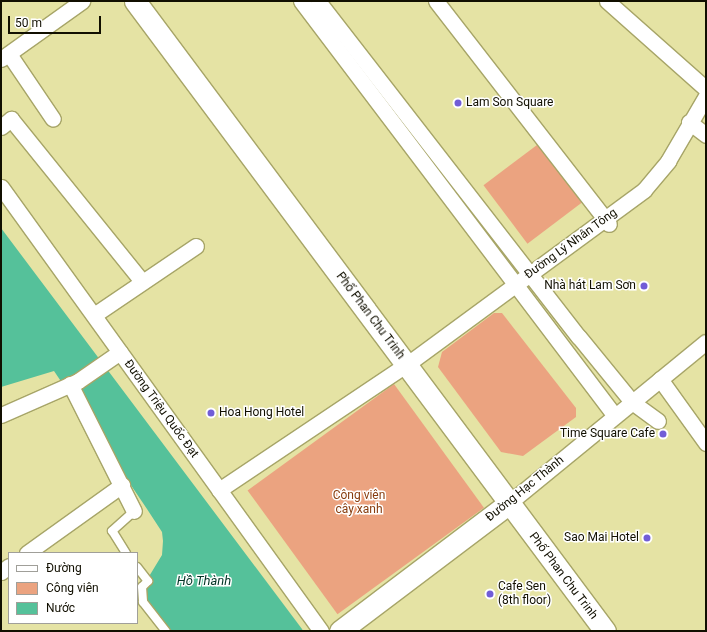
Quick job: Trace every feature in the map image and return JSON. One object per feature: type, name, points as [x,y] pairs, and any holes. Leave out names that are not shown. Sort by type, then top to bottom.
[{"type":"street","points":[[53,119],[5,56],[82,1]]},
{"type":"street","name":"Phố Phan Chu Trinh","points":[[135,1],[605,631]]},
{"type":"street","points":[[301,1],[615,416]]},
{"type":"street","points":[[318,1],[632,402],[658,421]]},
{"type":"street","points":[[436,1],[608,219]]},
{"type":"street","points":[[449,1],[608,219]]},
{"type":"street","points":[[607,1],[706,89]]},
{"type":"street","name":"Đường Lý Nhân Tông","points":[[220,490],[406,365],[530,273],[608,219],[649,184],[668,161],[689,122],[706,96]]},
{"type":"street","points":[[1,127],[11,118],[141,280]]},
{"type":"street","points":[[689,122],[706,135]]},
{"type":"street","name":"Đường Triệu Quốc Đạt","points":[[1,187],[94,315],[115,356],[220,490],[321,631]]},
{"type":"street","points":[[94,315],[141,280],[196,246]]},
{"type":"street","name":"Đường Hạc Thành","points":[[340,631],[509,503],[706,342]]},
{"type":"street","points":[[1,415],[74,382],[115,356]]},
{"type":"street","points":[[660,379],[706,444]]},
{"type":"street","points":[[74,382],[134,511]]},
{"type":"street","points":[[28,552],[122,485]]},
{"type":"lane","points":[[125,552],[112,531],[134,511]]},
{"type":"lane","points":[[138,568],[148,581],[142,587],[143,602],[166,631]]},
{"type":"green space","points":[[541,142],[585,200],[527,244],[483,185]]},
{"type":"green space","points":[[494,313],[502,313],[576,408],[576,417],[523,456],[501,452],[438,367],[442,352]]},
{"type":"green space","name":"Công viên cây xanh","points":[[394,384],[484,508],[337,614],[248,490]]},
{"type":"water","name":"Hồ Thành","points":[[1,228],[303,631],[168,631],[146,603],[142,588],[162,555],[163,541],[162,532],[147,509],[54,371],[1,387]]},
{"type":"place","name":"Lam Son Square","points":[[458,103]]},
{"type":"place","name":"Nhà hát Lam Sơn","points":[[644,286]]},
{"type":"place","name":"Hoa Hong Hotel","points":[[211,413]]},
{"type":"place","name":"Time Square Cafe","points":[[663,434]]},
{"type":"place","name":"Sao Mai Hotel","points":[[647,538]]},
{"type":"place","name":"Cafe Sen (8th floor)","points":[[490,594]]}]
